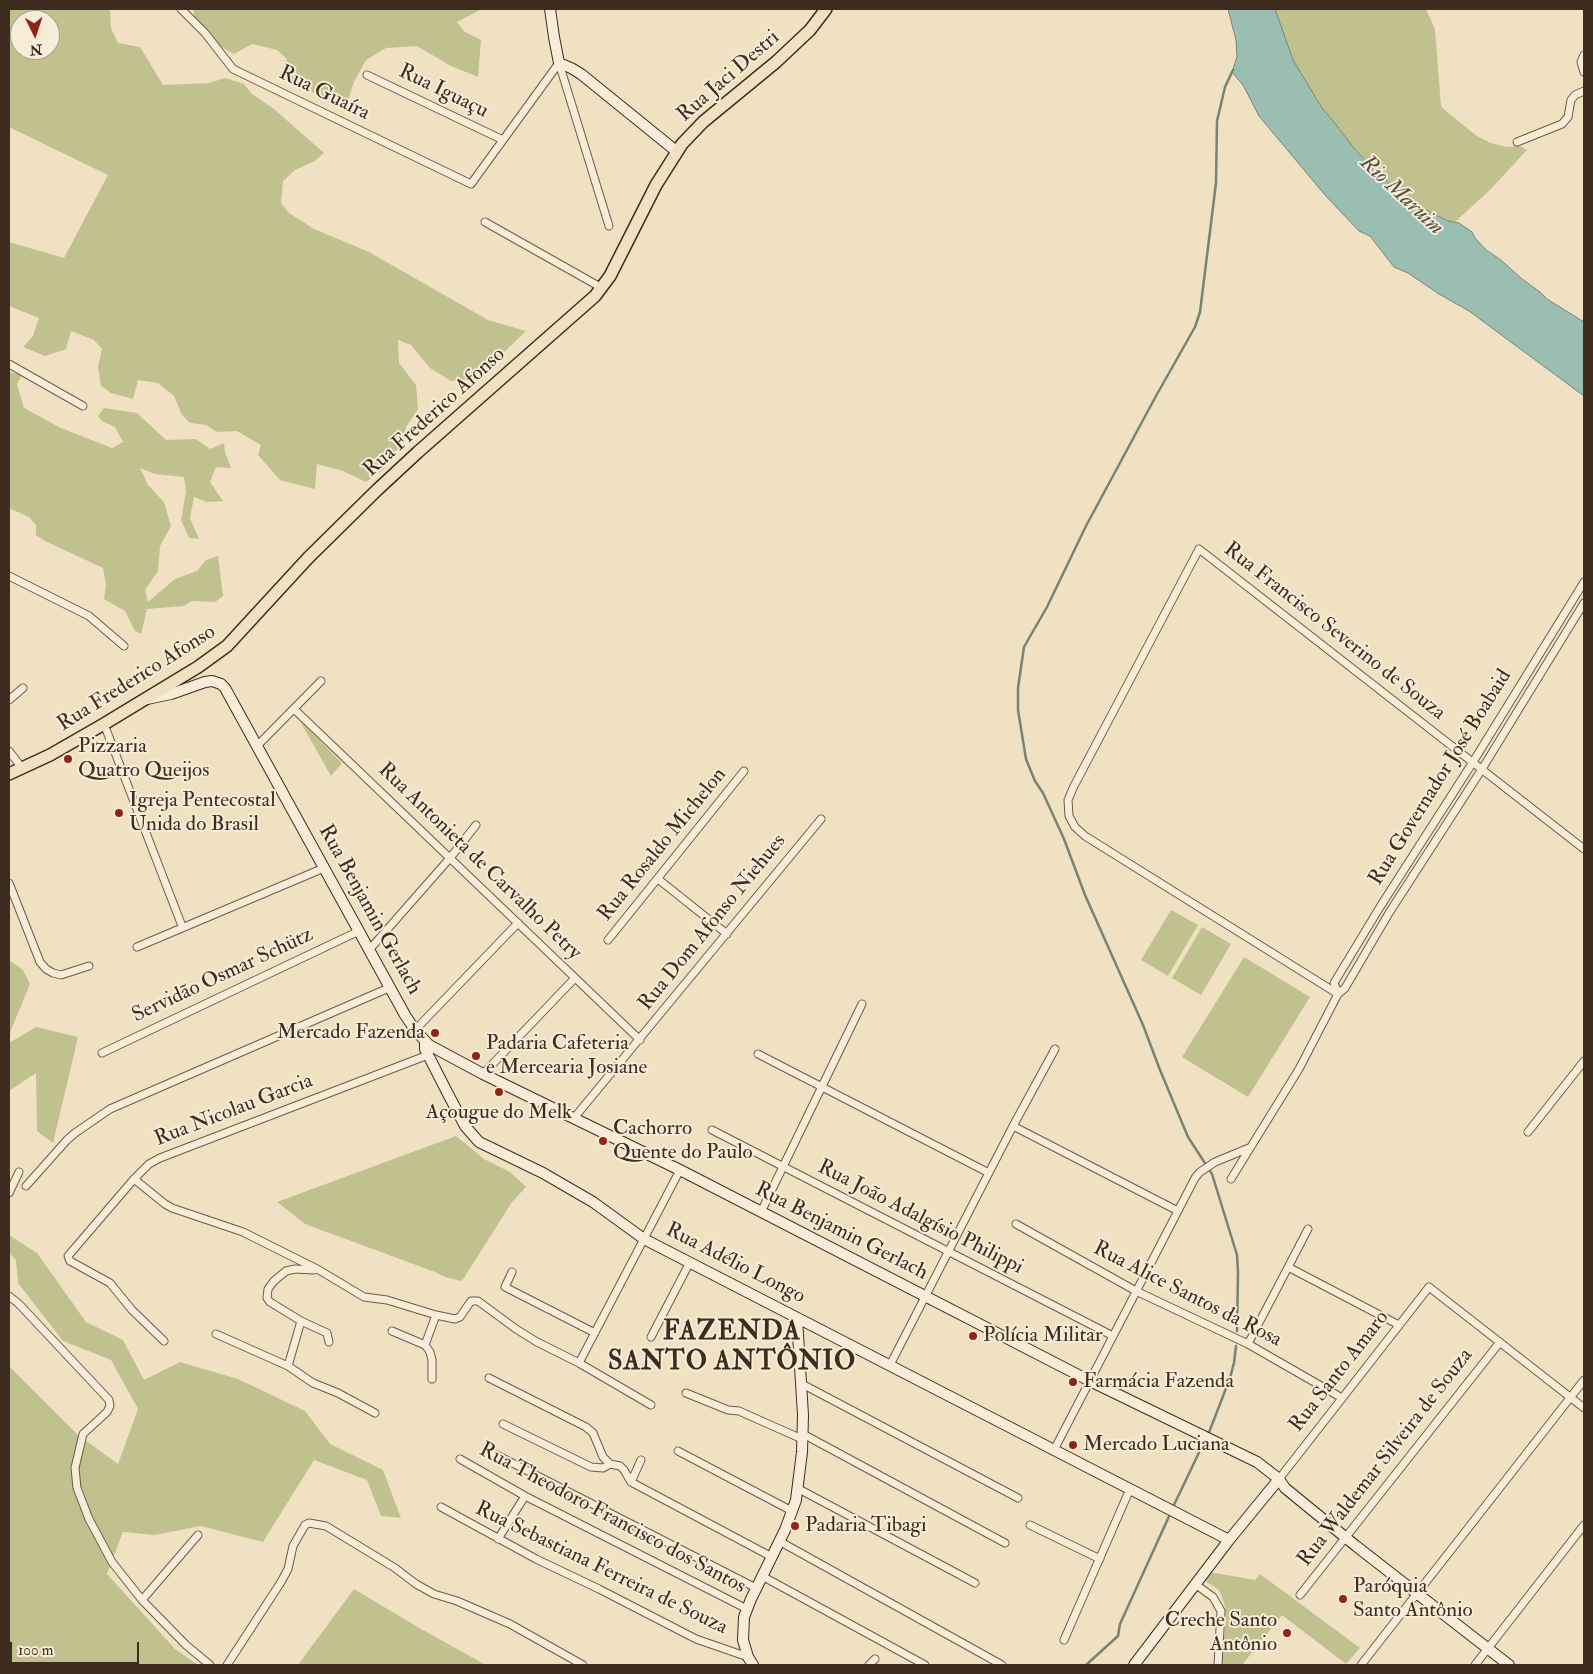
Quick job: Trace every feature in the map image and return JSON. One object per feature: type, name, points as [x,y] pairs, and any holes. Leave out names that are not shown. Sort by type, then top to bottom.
[{"type":"main road","name":"Rua Jaci Destri","points":[[676,151],[703,122],[796,44],[810,30],[826,9]]},
{"type":"main road","name":"Rua Frederico Afonso","points":[[9,774],[60,750],[198,667],[227,646],[347,519],[418,452],[602,288],[676,151]]},
{"type":"street","name":"Rua Guaíra","points":[[181,9],[205,33],[233,69],[472,184],[503,140]]},
{"type":"street","points":[[550,9],[559,63],[609,226]]},
{"type":"street","points":[[1584,55],[1582,62],[1584,72]]},
{"type":"street","points":[[503,140],[559,63]]},
{"type":"street","points":[[559,63],[581,74],[676,151]]},
{"type":"street","name":"Rua Iguaçu","points":[[367,75],[503,140]]},
{"type":"street","points":[[1517,142],[1562,124],[1568,117],[1571,100],[1584,91]]},
{"type":"street","points":[[484,222],[602,288]]},
{"type":"street","points":[[9,364],[84,406]]},
{"type":"street","name":"Rua Francisco Severino de Souza","points":[[1338,994],[1085,836],[1075,827],[1069,816],[1068,800],[1074,786],[1200,549],[1584,849]]},
{"type":"street","points":[[9,576],[89,616],[124,646]]},
{"type":"street","name":"Rua Governador José Boabaid","points":[[1338,994],[1334,983],[1380,907],[1474,762],[1584,582]]},
{"type":"street","name":"Rua Governador José Boabaid","points":[[1231,1179],[1299,1069],[1338,994],[1345,988],[1389,913],[1482,769],[1584,603]]},
{"type":"street","points":[[1532,667],[1542,672]]},
{"type":"street","name":"Rua Benjamin Gerlach","points":[[145,699],[166,695],[212,681],[221,684],[225,688],[390,987],[415,1030],[425,1041]]},
{"type":"street","points":[[258,745],[321,681]]},
{"type":"street","points":[[9,700],[22,688]]},
{"type":"street","name":"Rua Antonieta de Carvalho Petry","points":[[294,709],[640,1040]]},
{"type":"street","points":[[104,724],[182,926]]},
{"type":"street","points":[[9,751],[22,768]]},
{"type":"street","name":"Rua Rosaldo Michelon","points":[[608,940],[744,771]]},
{"type":"street","name":"Rua Dom Afonso Niehues","points":[[574,1118],[822,819]]},
{"type":"street","points":[[370,949],[476,826]]},
{"type":"street","points":[[137,946],[324,868]]},
{"type":"street","points":[[658,879],[727,934]]},
{"type":"street","points":[[9,883],[40,962],[46,969],[62,975],[89,966]]},
{"type":"street","points":[[1380,907],[1389,913]]},
{"type":"street","points":[[415,1030],[518,923]]},
{"type":"street","name":"Servidão Osmar Schütz","points":[[102,1053],[360,931]]},
{"type":"street","points":[[483,1074],[575,978]]},
{"type":"street","points":[[26,1186],[71,1136],[110,1109],[390,987]]},
{"type":"street","points":[[761,1212],[862,1004]]},
{"type":"street","name":"Rua Adélio Longo","points":[[425,1041],[424,1045],[431,1051],[465,1126],[479,1142],[543,1173],[593,1202],[644,1239],[1230,1540]]},
{"type":"street","points":[[890,1365],[1013,1126],[1055,1049]]},
{"type":"street","name":"Rua Benjamin Gerlach","points":[[431,1051],[483,1074],[680,1170],[1090,1381],[1262,1465],[1279,1479],[1286,1488],[1346,1538],[1509,1665]]},
{"type":"street","name":"Rua Nicolau Garcia","points":[[164,1340],[132,1310],[110,1283],[70,1261],[68,1256],[134,1179],[149,1164],[160,1158],[431,1051]]},
{"type":"street","points":[[758,1054],[989,1173]]},
{"type":"street","points":[[1528,1132],[1584,1061]]},
{"type":"street","points":[[1013,1126],[1178,1211]]},
{"type":"street","name":"Rua João Adalgísio Philippi","points":[[712,1130],[1113,1336]]},
{"type":"street","points":[[1054,1450],[1189,1188],[1200,1172],[1210,1165],[1249,1148]]},
{"type":"street","points":[[579,1363],[680,1170]]},
{"type":"street","points":[[9,1194],[19,1172]]},
{"type":"street","points":[[134,1179],[164,1204],[243,1232],[319,1270],[364,1298],[387,1300],[455,1319],[460,1317],[472,1301],[478,1301],[491,1312],[537,1342],[579,1363],[651,1405]]},
{"type":"street","name":"Rua Alice Santos da Rosa","points":[[1016,1224],[1136,1291],[1248,1344],[1342,1398]]},
{"type":"street","points":[[1248,1344],[1308,1229]]},
{"type":"street","points":[[650,1337],[690,1262]]},
{"type":"street","points":[[1288,1267],[1399,1325]]},
{"type":"street","points":[[319,1270],[295,1269],[286,1271],[274,1280],[268,1289],[267,1298],[270,1302],[301,1321],[328,1333],[329,1342]]},
{"type":"street","points":[[512,1272],[505,1287],[595,1333]]},
{"type":"street","name":"Rua Santo Amaro","points":[[1279,1479],[1429,1287],[1500,1342]]},
{"type":"street","points":[[9,1296],[19,1304],[109,1400],[110,1406],[107,1412],[83,1434],[75,1468],[77,1488],[89,1519],[112,1562],[142,1600],[186,1645],[210,1665]]},
{"type":"street","points":[[426,1344],[436,1315]]},
{"type":"street","points":[[750,1661],[743,1633],[747,1609],[792,1511],[797,1488],[802,1436],[802,1384],[797,1318]]},
{"type":"street","points":[[288,1366],[301,1321]]},
{"type":"street","points":[[392,1331],[426,1344],[432,1360],[432,1379]]},
{"type":"street","points":[[216,1334],[288,1366],[314,1383],[338,1393],[375,1413]]},
{"type":"street","points":[[1500,1342],[1584,1408]]},
{"type":"street","name":"Rua Waldemar Silveira de Souza","points":[[1300,1595],[1500,1342]]},
{"type":"street","points":[[489,1378],[586,1427],[593,1433],[603,1457],[610,1464],[620,1466],[631,1482],[772,1556]]},
{"type":"street","points":[[1361,1665],[1584,1380]]},
{"type":"street","points":[[802,1384],[1018,1498]]},
{"type":"street","points":[[686,1393],[728,1410],[739,1411],[802,1436],[1005,1543]]},
{"type":"street","points":[[502,1424],[591,1467],[603,1468],[610,1464]]},
{"type":"street","points":[[487,1450],[756,1588]]},
{"type":"street","points":[[678,1451],[792,1511]]},
{"type":"street","name":"Rua Theodoro Francisco dos Santos","points":[[460,1459],[525,1496],[747,1609]]},
{"type":"street","points":[[631,1482],[641,1460]]},
{"type":"street","points":[[1134,1665],[1195,1584],[1279,1479]]},
{"type":"street","points":[[797,1488],[975,1583]]},
{"type":"street","points":[[1064,1640],[1130,1489]]},
{"type":"street","points":[[498,1540],[525,1496]]},
{"type":"street","name":"Rua Sebastiana Ferreira de Souza","points":[[441,1507],[498,1540],[599,1588],[696,1639],[750,1661]]},
{"type":"street","points":[[227,1665],[285,1575],[293,1546],[305,1526],[309,1523],[326,1526],[395,1568],[422,1588],[510,1624],[583,1665]]},
{"type":"street","points":[[1030,1526],[1100,1559]]},
{"type":"street","points":[[1475,1665],[1584,1526]]},
{"type":"street","points":[[142,1600],[198,1535]]},
{"type":"street","points":[[779,1541],[1002,1665]]},
{"type":"street","points":[[762,1576],[925,1665]]},
{"type":"street","points":[[1195,1584],[1218,1602],[1221,1611],[1218,1665]]},
{"type":"street","points":[[869,1665],[875,1659]]},
{"type":"green space","points":[[9,9],[110,9],[111,28],[118,43],[140,47],[163,85],[209,83],[225,78],[244,84],[252,94],[274,109],[324,153],[315,161],[295,170],[283,181],[281,203],[289,213],[314,229],[369,252],[488,320],[526,331],[501,355],[471,379],[451,381],[430,368],[411,345],[398,340],[399,363],[416,385],[418,409],[406,427],[402,443],[383,470],[366,482],[343,471],[317,464],[315,489],[280,480],[258,455],[261,445],[237,431],[217,432],[206,425],[190,423],[182,415],[174,396],[158,383],[138,380],[133,399],[111,393],[101,386],[98,367],[102,349],[94,340],[71,331],[66,349],[45,356],[23,347],[33,336],[39,318],[9,306],[9,242],[64,258],[108,175],[9,127]]},
{"type":"green space","points":[[194,9],[482,9],[457,22],[465,32],[481,40],[478,77],[451,66],[417,46],[386,48],[366,60],[354,82],[346,106],[312,92],[280,75],[287,59],[277,50],[252,44],[234,54],[218,45],[194,16]]},
{"type":"green space","points":[[1275,9],[1426,9],[1435,29],[1441,106],[1477,136],[1491,143],[1506,147],[1520,146],[1527,150],[1490,190],[1455,222],[1448,221],[1408,201],[1353,147],[1322,108],[1293,60]]},
{"type":"green space","points":[[9,372],[22,375],[17,384],[24,408],[61,428],[112,448],[123,442],[115,427],[102,421],[98,416],[104,408],[137,413],[166,440],[196,439],[210,449],[224,443],[231,468],[216,467],[210,482],[223,501],[207,502],[194,497],[190,518],[199,539],[189,538],[181,520],[186,492],[184,477],[155,474],[140,468],[148,485],[164,502],[171,526],[160,546],[158,571],[145,590],[148,602],[175,579],[197,571],[206,560],[218,556],[223,596],[215,602],[192,601],[184,606],[147,609],[141,634],[135,631],[125,611],[104,599],[106,585],[103,568],[43,540],[36,535],[36,525],[29,517],[9,508]]},
{"type":"green space","points":[[300,721],[342,763],[331,776]]},
{"type":"green space","points":[[1171,910],[1198,925],[1168,976],[1141,960]]},
{"type":"green space","points":[[1202,927],[1231,944],[1201,995],[1172,978]]},
{"type":"green space","points":[[1244,957],[1310,997],[1248,1097],[1182,1057]]},
{"type":"green space","points":[[9,960],[23,970],[30,984],[9,1035]]},
{"type":"green space","points":[[36,1027],[78,1037],[53,1143],[37,1131],[36,1073],[9,1091],[9,1043]]},
{"type":"green space","points":[[456,1136],[484,1159],[510,1172],[526,1187],[512,1202],[462,1281],[445,1277],[305,1224],[277,1202]]},
{"type":"green space","points":[[9,1235],[37,1253],[86,1322],[123,1340],[144,1380],[180,1362],[238,1379],[305,1411],[330,1444],[383,1470],[401,1518],[381,1516],[367,1480],[314,1460],[263,1542],[201,1526],[155,1535],[123,1532],[107,1574],[175,1649],[198,1665],[9,1665],[9,1366],[78,1435],[118,1464],[138,1409],[111,1360],[63,1341],[18,1283],[16,1260],[9,1253]]},
{"type":"green space","points":[[1210,1572],[1255,1580],[1260,1574],[1360,1648],[1346,1664],[1282,1615],[1242,1665],[1222,1665],[1226,1613],[1219,1590],[1204,1580]]},
{"type":"green space","points":[[354,1589],[421,1629],[486,1665],[298,1665]]},
{"type":"water","name":"Rio Maruim","points":[[1228,9],[1275,9],[1293,60],[1322,108],[1370,165],[1408,201],[1448,221],[1459,223],[1472,232],[1486,250],[1501,260],[1547,299],[1584,322],[1584,396],[1469,311],[1408,273],[1394,267],[1370,236],[1359,231],[1325,195],[1259,116],[1243,85],[1232,72],[1237,57],[1236,40]]},
{"type":"waterway","points":[[1233,70],[1225,87],[1217,121],[1216,183],[1200,312],[1195,327],[1086,526],[1047,607],[1024,647],[1018,688],[1018,710],[1026,759],[1035,781],[1043,793],[1064,839],[1085,895],[1143,1025],[1188,1137],[1212,1174],[1237,1255],[1237,1331]]},
{"type":"waterway","points":[[1208,1435],[1230,1378],[1236,1346]]},
{"type":"waterway","points":[[1173,1507],[1205,1440]]},
{"type":"waterway","points":[[1086,1665],[1118,1636],[1120,1624],[1171,1512]]},
{"type":"place","name":"Pizzaria Quatro Queijos","points":[[68,759]]},
{"type":"place","name":"Igreja Pentecostal Unida do Brasil","points":[[119,813]]},
{"type":"place","name":"Mercado Fazenda","points":[[435,1033]]},
{"type":"place","name":"Padaria Cafeteria e Mercearia Josiane","points":[[476,1056]]},
{"type":"place","name":"Açougue do Melk","points":[[499,1092]]},
{"type":"place","name":"Cachorro Quente do Paulo","points":[[603,1141]]},
{"type":"place","name":"Polícia Militar","points":[[973,1336]]},
{"type":"place","name":"Farmácia Fazenda","points":[[1073,1382]]},
{"type":"place","name":"Mercado Luciana","points":[[1073,1445]]},
{"type":"place","name":"Padaria Tibagi","points":[[795,1526]]},
{"type":"place","name":"Paróquia Santo Antônio","points":[[1343,1599]]},
{"type":"place","name":"Creche Santo Antônio","points":[[1287,1633]]},
{"type":"district","name":"FAZENDA SANTO ANTÔNIO","points":[[732,1348]]}]
